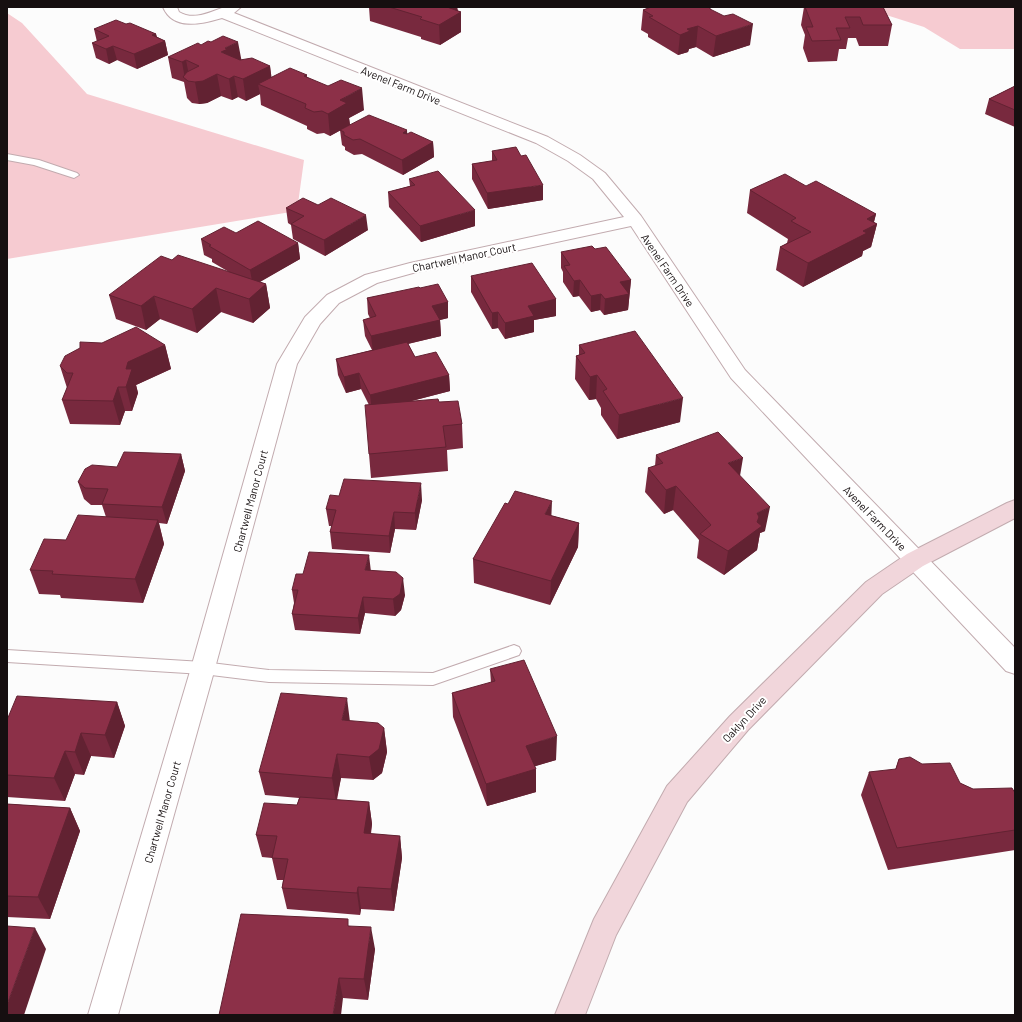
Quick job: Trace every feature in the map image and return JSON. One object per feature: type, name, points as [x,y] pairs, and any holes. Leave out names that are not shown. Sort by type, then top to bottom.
[{"type":"street","name":"Avenel Farm Drive","points":[[170,7],[171,12],[175,15],[189,19],[208,19],[229,11],[542,140],[574,158],[599,176],[634,220],[738,374],[1015,664]]},
{"type":"street","name":"Chartwell Manor Court","points":[[103,1015],[204,668],[287,364],[312,321],[333,299],[371,279],[410,268],[634,220]]},
{"type":"street","name":"Oaklyn Drive","points":[[570,1015],[604,930],[677,794],[739,723],[874,588],[915,560],[1015,508]]},
{"type":"lane","points":[[7,157],[36,162],[74,175]]},
{"type":"lane","points":[[7,656],[204,668],[269,676],[433,679],[514,651]]},
{"type":"shaded area","points":[[861,7],[1015,7],[1015,49],[960,49],[924,27]]},
{"type":"shaded area","points":[[7,13],[22,23],[87,94],[304,160],[297,211],[7,259]]},
{"type":"building","points":[[389,7],[447,7],[461,12],[439,25],[420,19],[422,17]]},
{"type":"building","points":[[651,7],[710,7],[710,9],[724,16],[733,14],[753,24],[716,36],[698,26],[687,29],[690,31],[680,35],[649,17],[653,16],[643,10]]},
{"type":"building","points":[[805,7],[883,7],[892,25],[863,25],[860,17],[845,17],[850,28],[836,28],[841,40],[812,41],[806,27],[813,27]]},
{"type":"building","points":[[116,20],[126,24],[130,23],[156,34],[152,35],[165,41],[134,54],[113,46],[106,49],[92,43],[109,36],[94,29]]},
{"type":"building","points":[[223,36],[238,42],[225,48],[228,49],[221,52],[240,60],[252,58],[270,66],[243,79],[234,76],[229,79],[217,74],[203,81],[195,82],[188,81],[183,77],[187,72],[199,66],[186,60],[182,62],[168,57],[198,43],[201,45]]},
{"type":"building","points":[[290,68],[307,75],[304,76],[328,86],[341,80],[362,88],[340,100],[347,103],[328,114],[322,111],[314,112],[305,108],[306,104],[258,84]]},
{"type":"building","points":[[1015,86],[1015,110],[989,99]]},
{"type":"building","points":[[369,115],[407,130],[403,133],[407,134],[411,132],[433,142],[402,160],[360,139],[353,140],[344,135],[344,132],[340,130]]},
{"type":"building","points":[[516,147],[521,156],[526,155],[543,185],[487,193],[472,164],[497,160],[492,151]]},
{"type":"building","points":[[438,171],[475,210],[420,226],[388,192],[415,185],[409,179]]},
{"type":"building","points":[[785,174],[806,186],[816,181],[876,214],[867,219],[877,224],[863,231],[867,233],[808,263],[780,247],[811,232],[791,221],[796,218],[750,190]]},
{"type":"building","points":[[303,198],[318,205],[331,198],[366,215],[324,240],[291,224],[304,216],[286,208]]},
{"type":"building","points":[[258,221],[298,243],[250,270],[209,246],[211,245],[201,239],[224,227],[236,233]]},
{"type":"building","points":[[592,246],[595,249],[606,247],[631,280],[620,282],[629,294],[605,299],[601,294],[591,296],[580,280],[574,281],[564,266],[570,265],[561,252]]},
{"type":"building","points":[[178,255],[266,284],[249,299],[216,288],[192,309],[154,296],[141,306],[109,295],[161,256],[172,260]]},
{"type":"building","points":[[532,263],[556,299],[528,306],[534,316],[505,323],[498,312],[492,313],[471,276]]},
{"type":"building","points":[[438,284],[448,302],[432,306],[440,320],[371,336],[363,320],[376,316],[367,298]]},
{"type":"building","points":[[136,327],[165,345],[128,362],[126,369],[132,369],[126,387],[118,387],[113,401],[62,400],[73,373],[67,373],[60,366],[65,356],[80,348],[80,342],[102,343]]},
{"type":"building","points":[[635,331],[683,398],[619,415],[603,391],[607,389],[597,375],[590,377],[576,356],[585,353],[579,345]]},
{"type":"building","points":[[407,342],[415,357],[436,352],[449,375],[370,395],[359,373],[344,377],[336,359]]},
{"type":"building","points":[[438,399],[439,402],[458,401],[462,424],[443,426],[446,447],[369,454],[365,405]]},
{"type":"building","points":[[718,432],[743,458],[728,463],[770,507],[757,513],[759,517],[757,522],[762,526],[728,551],[700,534],[711,525],[676,486],[666,490],[648,468],[663,463],[656,455]]},
{"type":"building","points":[[124,452],[181,454],[162,507],[102,504],[108,489],[85,488],[78,482],[85,469],[92,465],[117,467]]},
{"type":"building","points":[[344,479],[421,483],[415,513],[394,512],[389,536],[330,532],[336,510],[326,509],[330,495],[339,496]]},
{"type":"building","points":[[515,491],[552,501],[545,514],[579,523],[551,581],[473,559],[505,503],[508,504]]},
{"type":"building","points":[[78,515],[158,520],[135,579],[52,574],[53,571],[30,570],[44,539],[66,540]]},
{"type":"building","points":[[309,552],[369,555],[365,570],[396,572],[403,578],[400,594],[393,599],[363,597],[358,618],[292,614],[298,590],[292,590],[296,574],[303,574]]},
{"type":"building","points":[[524,660],[557,736],[526,746],[536,769],[486,784],[452,693],[495,681],[490,669]]},
{"type":"building","points":[[281,693],[347,698],[342,720],[378,723],[384,728],[379,749],[369,757],[337,754],[332,778],[259,772]]},
{"type":"building","points":[[17,696],[117,702],[105,735],[81,733],[75,752],[65,751],[54,778],[7,775],[7,720]]},
{"type":"building","points":[[910,757],[922,764],[950,763],[960,783],[973,789],[1012,788],[1015,793],[1015,830],[897,848],[869,772],[896,769],[899,759]]},
{"type":"building","points":[[300,797],[369,802],[364,833],[400,836],[391,889],[358,887],[357,893],[282,888],[288,859],[272,858],[277,836],[256,835],[264,803],[297,805]]},
{"type":"building","points":[[7,804],[70,808],[38,897],[7,896]]},
{"type":"building","points":[[241,914],[348,919],[348,926],[371,927],[364,979],[339,978],[333,1015],[219,1015]]},
{"type":"building","points":[[7,926],[35,928],[7,1005]]}]
